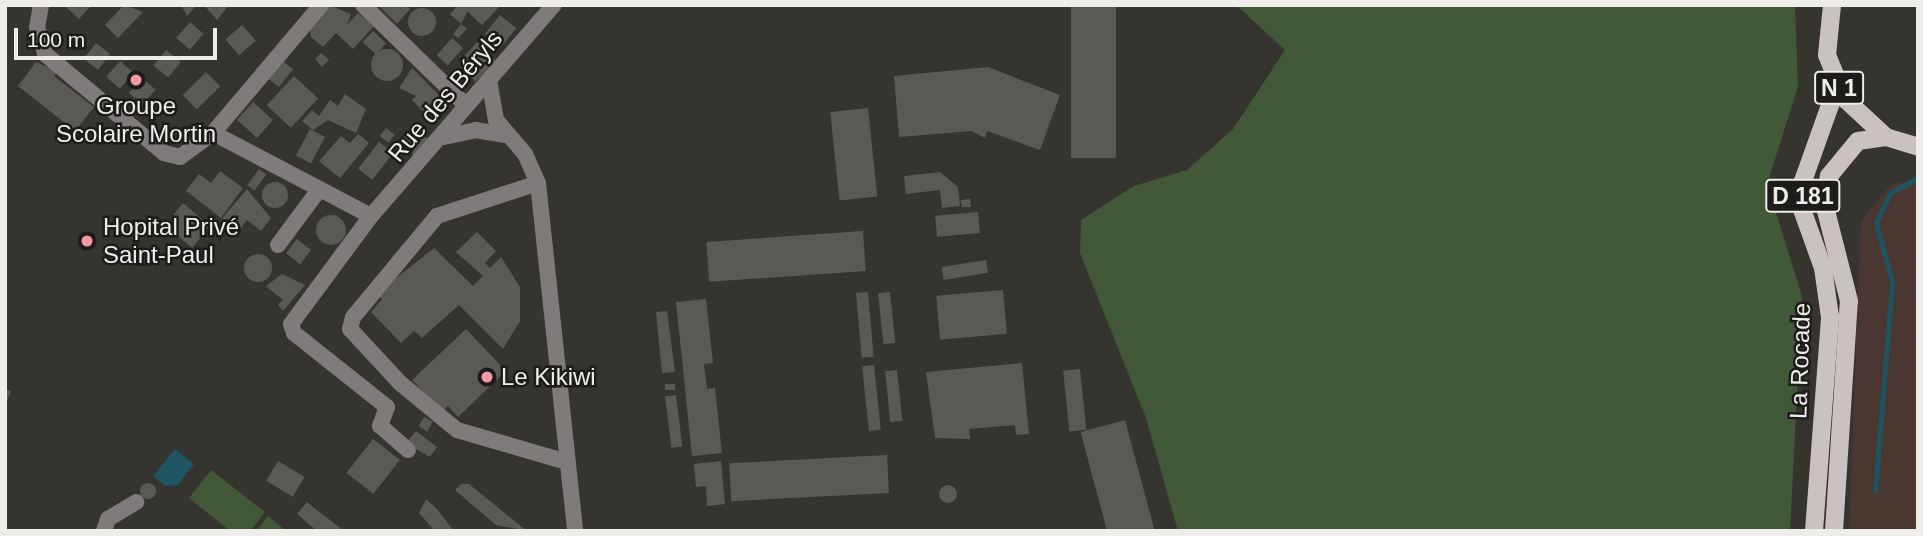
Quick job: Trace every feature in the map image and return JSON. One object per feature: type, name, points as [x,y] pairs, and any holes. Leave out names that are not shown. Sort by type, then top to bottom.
[{"type":"main road","name":"N 1","points":[[1832,5],[1827,55],[1834,77],[1861,120],[1886,137],[1918,147]]},
{"type":"main road","name":"La Rocade","points":[[1814,531],[1830,317],[1823,268],[1804,212],[1803,181],[1834,77]]},
{"type":"main road","name":"La Rocade","points":[[1834,531],[1849,301],[1825,207],[1829,176],[1858,141],[1886,137]]},
{"type":"street","points":[[41,5],[37,27],[45,54],[164,153],[187,155],[213,133],[321,5]]},
{"type":"street","points":[[363,5],[466,105]]},
{"type":"street","name":"Rue des Béryls","points":[[408,450],[380,426],[387,407],[290,324],[371,216],[444,137],[466,105],[489,80],[544,8]]},
{"type":"street","points":[[489,80],[504,135]]},
{"type":"street","points":[[444,137],[476,130],[504,135],[525,154],[538,183],[564,461],[575,531]]},
{"type":"street","points":[[213,133],[318,191],[371,216]]},
{"type":"street","points":[[538,183],[437,216],[353,317],[350,329],[400,383],[457,429],[564,461]]},
{"type":"street","points":[[278,244],[318,191]]},
{"type":"street","points":[[104,531],[108,519],[136,502]]},
{"type":"shaded area","points":[[1918,181],[1918,531],[1849,531],[1861,221],[1892,183]]},
{"type":"green space","points":[[1236,5],[1795,5],[1798,87],[1767,184],[1802,296],[1790,531],[1178,531],[1146,418],[1080,253],[1081,220],[1134,186],[1187,170],[1233,129],[1285,50]]},
{"type":"green space","points":[[211,470],[265,512],[250,531],[230,531],[189,498]]},
{"type":"green space","points":[[268,516],[286,531],[256,531]]},
{"type":"water","points":[[175,449],[194,464],[178,485],[165,486],[153,476]]},
{"type":"building","points":[[64,5],[92,5],[79,19]]},
{"type":"building","points":[[124,5],[143,12],[118,38],[105,25]]},
{"type":"building","points":[[181,5],[197,5],[187,16]]},
{"type":"building","points":[[204,5],[229,5],[217,20]]},
{"type":"building","points":[[329,5],[351,14],[347,25],[358,13],[374,26],[353,49],[336,33],[323,47],[311,37],[310,29]]},
{"type":"building","points":[[378,5],[407,5],[410,9],[397,24]]},
{"type":"building","points":[[458,5],[471,5],[461,24],[450,14]]},
{"type":"building","points":[[472,5],[501,5],[482,25],[467,11]]},
{"type":"building","points":[[1071,5],[1116,5],[1116,158],[1071,158]]},
{"type":"building","points":[[422,8],[432,12],[436,22],[432,32],[422,36],[412,32],[408,22],[412,12]]},
{"type":"building","points":[[500,15],[516,28],[501,47],[485,34]]},
{"type":"building","points":[[190,22],[204,34],[190,50],[176,38]]},
{"type":"building","points":[[461,24],[467,29],[458,38],[453,34]]},
{"type":"building","points":[[242,25],[256,41],[239,55],[225,39]]},
{"type":"building","points":[[373,31],[386,43],[376,54],[363,42]]},
{"type":"building","points":[[452,38],[463,48],[448,65],[437,55]]},
{"type":"building","points":[[477,42],[496,61],[475,82],[460,61]]},
{"type":"building","points":[[96,43],[110,54],[98,70],[84,59]]},
{"type":"building","points":[[387,49],[398,54],[403,65],[398,76],[387,81],[376,76],[371,65],[376,54]]},
{"type":"building","points":[[166,50],[181,62],[168,78],[153,66]]},
{"type":"building","points":[[321,53],[329,60],[322,67],[315,59]]},
{"type":"building","points":[[120,61],[134,73],[120,89],[106,77]]},
{"type":"building","points":[[283,61],[293,69],[279,87],[269,79]]},
{"type":"building","points":[[36,62],[58,72],[54,76],[94,107],[75,131],[18,86]]},
{"type":"building","points":[[988,67],[1060,95],[1040,150],[987,131],[985,138],[972,131],[899,137],[894,76]]},
{"type":"building","points":[[412,68],[440,96],[424,112],[412,100],[416,96],[399,88]]},
{"type":"building","points":[[206,72],[220,86],[197,109],[183,95]]},
{"type":"building","points":[[294,76],[318,99],[291,128],[267,105]]},
{"type":"building","points":[[142,78],[156,90],[142,105],[129,93]]},
{"type":"building","points":[[345,94],[366,109],[356,133],[328,120],[313,130],[302,121],[312,110],[319,116],[330,100],[338,106]]},
{"type":"building","points":[[253,102],[273,120],[257,138],[237,120]]},
{"type":"building","points":[[868,108],[877,197],[840,200],[830,112]]},
{"type":"building","points":[[416,126],[430,142],[414,156],[400,140]]},
{"type":"building","points":[[386,128],[395,135],[389,143],[380,136]]},
{"type":"building","points":[[310,129],[325,137],[311,163],[296,155]]},
{"type":"building","points":[[358,134],[369,143],[340,178],[319,161],[341,136],[350,143]]},
{"type":"building","points":[[379,142],[393,153],[372,180],[358,169]]},
{"type":"building","points":[[259,169],[266,174],[255,190],[247,185]]},
{"type":"building","points":[[220,171],[243,188],[221,218],[186,191],[199,174],[211,183]]},
{"type":"building","points":[[940,172],[958,187],[960,206],[942,208],[940,190],[906,194],[904,176]]},
{"type":"building","points":[[275,182],[284,186],[288,195],[284,204],[275,208],[266,204],[262,195],[266,186]]},
{"type":"building","points":[[247,189],[271,218],[261,231],[247,220],[236,234],[220,221]]},
{"type":"building","points":[[970,199],[971,207],[962,207],[961,200]]},
{"type":"building","points":[[183,203],[210,226],[192,248],[171,230],[177,223],[171,218]]},
{"type":"building","points":[[978,212],[980,233],[937,237],[935,216]]},
{"type":"building","points":[[331,215],[342,219],[346,230],[342,241],[331,245],[320,241],[316,230],[320,219]]},
{"type":"building","points":[[863,231],[866,271],[709,282],[706,242]]},
{"type":"building","points":[[477,232],[496,251],[485,263],[490,268],[501,257],[520,287],[520,321],[503,349],[459,305],[422,338],[414,331],[401,343],[371,312],[382,299],[376,294],[434,248],[473,286],[483,276],[456,252]]},
{"type":"building","points":[[297,239],[311,250],[300,264],[286,253]]},
{"type":"building","points":[[258,254],[268,258],[272,268],[268,278],[258,282],[248,278],[244,268],[248,258]]},
{"type":"building","points":[[986,260],[988,273],[944,280],[942,267]]},
{"type":"building","points":[[282,274],[305,285],[283,311],[278,305],[283,300],[266,286]]},
{"type":"building","points":[[1003,290],[1007,334],[940,340],[936,296]]},
{"type":"building","points":[[868,292],[874,357],[862,358],[856,293]]},
{"type":"building","points":[[890,292],[895,343],[883,344],[878,293]]},
{"type":"building","points":[[706,299],[713,363],[704,364],[707,389],[715,388],[722,453],[692,456],[676,302]]},
{"type":"building","points":[[667,311],[675,372],[662,373],[656,312]]},
{"type":"building","points":[[466,329],[506,371],[458,417],[448,406],[442,412],[412,380]]},
{"type":"building","points":[[1022,363],[1029,434],[1016,435],[1015,425],[969,429],[970,439],[935,438],[926,372]]},
{"type":"building","points":[[874,365],[881,430],[869,431],[862,366]]},
{"type":"building","points":[[1080,369],[1086,430],[1069,431],[1063,371]]},
{"type":"building","points":[[897,370],[902,421],[890,422],[885,371]]},
{"type":"building","points":[[665,384],[675,384],[675,390],[665,390]]},
{"type":"building","points":[[5,389],[11,391],[5,406]]},
{"type":"building","points":[[676,395],[682,447],[671,448],[665,396]]},
{"type":"building","points":[[424,417],[433,422],[427,431],[419,427]]},
{"type":"building","points":[[1125,420],[1155,531],[1107,531],[1081,432]]},
{"type":"building","points":[[416,431],[437,447],[430,457],[406,443]]},
{"type":"building","points":[[373,439],[400,460],[373,494],[347,473]]},
{"type":"building","points":[[887,455],[889,493],[731,501],[729,463]]},
{"type":"building","points":[[278,461],[305,477],[293,497],[266,481]]},
{"type":"building","points":[[721,461],[725,504],[707,506],[706,486],[696,487],[694,464]]},
{"type":"building","points":[[148,483],[154,485],[154,497],[148,499],[142,497],[140,491],[142,485]]},
{"type":"building","points":[[461,484],[469,484],[527,531],[496,525],[455,490]]},
{"type":"building","points":[[948,485],[954,488],[957,494],[954,500],[948,503],[942,500],[939,494],[942,488]]},
{"type":"building","points":[[426,499],[454,531],[435,531],[419,513]]},
{"type":"building","points":[[307,502],[344,531],[317,531],[297,514]]},
{"type":"waterway","points":[[1875,491],[1892,282],[1876,223],[1890,193],[1918,178]]},
{"type":"place","name":"Groupe Scolaire Mortin","points":[[136,80]]},
{"type":"place","name":"Hopital Privé Saint-Paul","points":[[87,241]]},
{"type":"place","name":"Le Kikiwi","points":[[487,377]]}]
